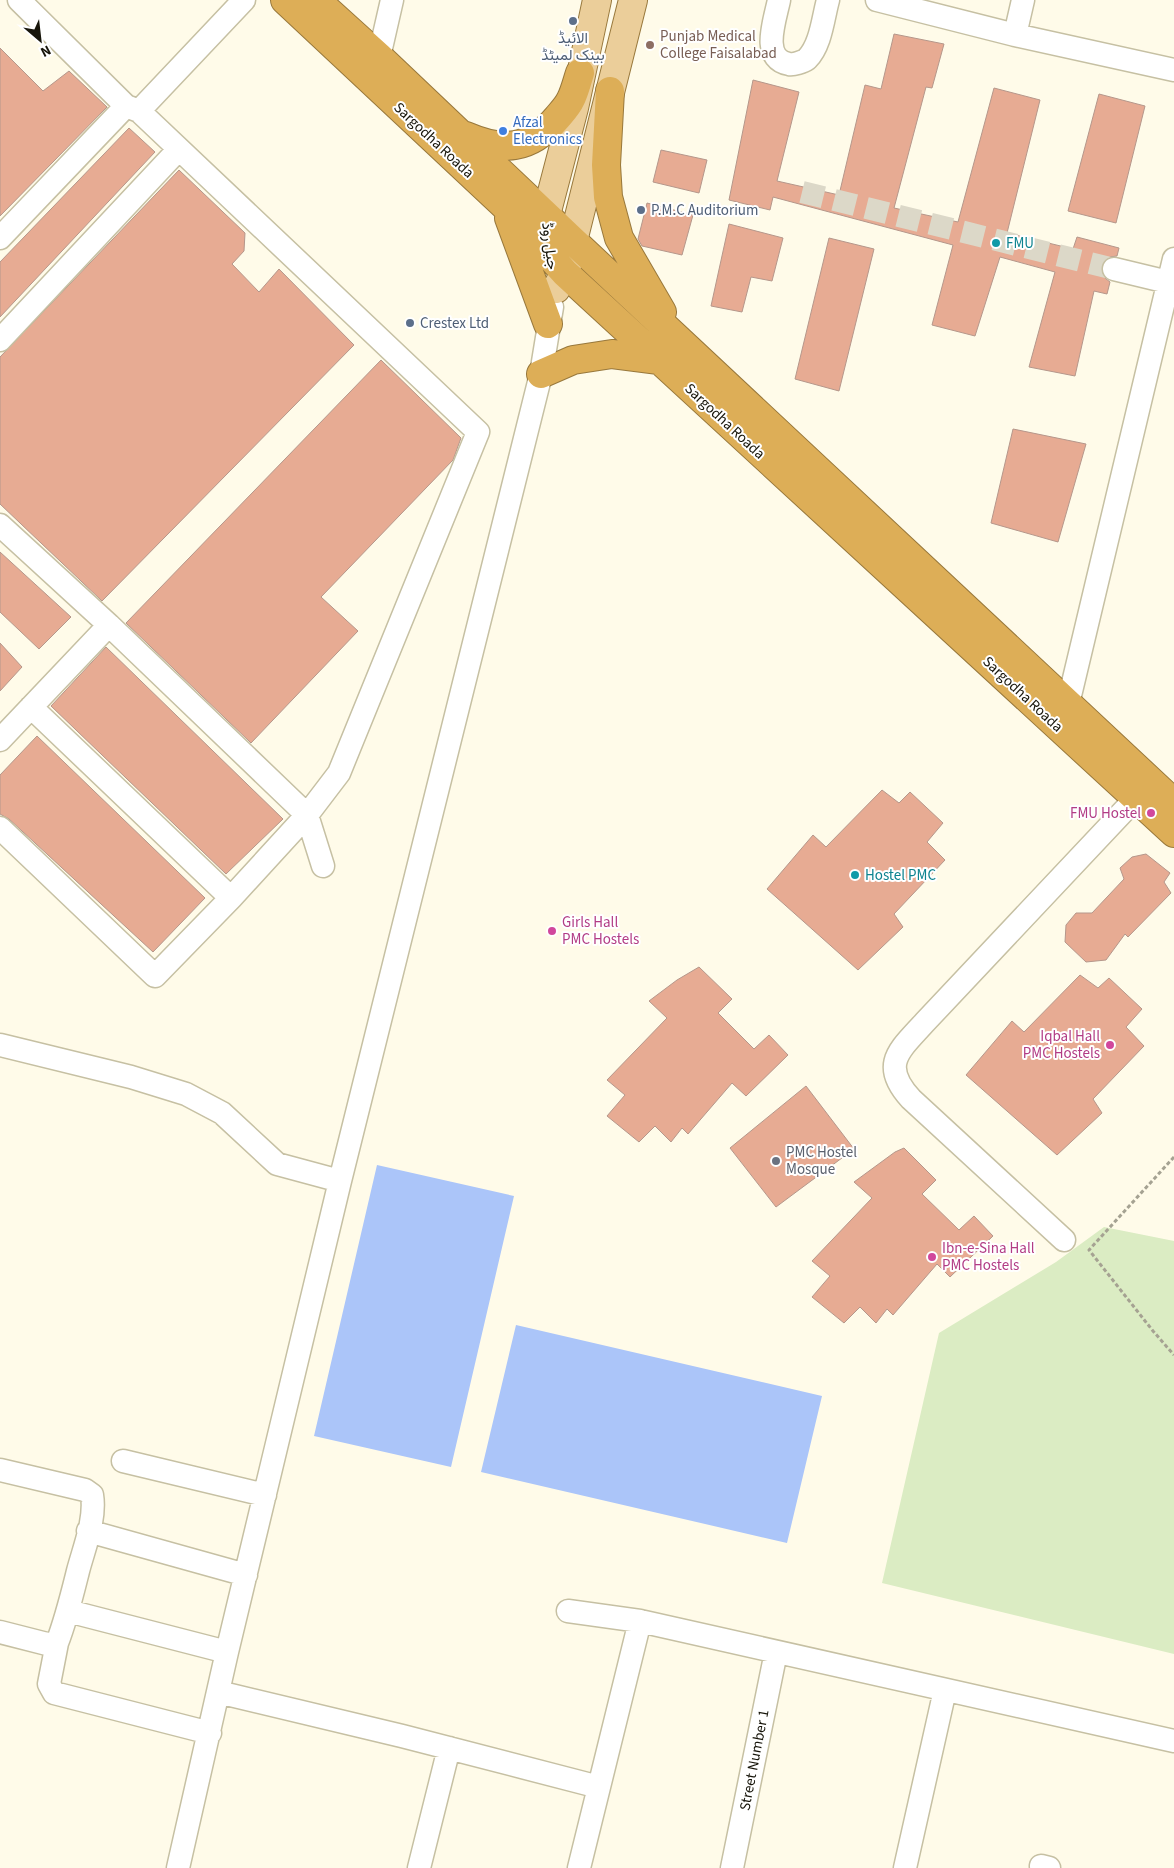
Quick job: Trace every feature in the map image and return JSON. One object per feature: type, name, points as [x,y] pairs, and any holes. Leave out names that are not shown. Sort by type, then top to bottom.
[{"type":"highway","name":"Sargodha Roada","points":[[284,0],[504,205],[557,273],[659,360],[1174,833]]},
{"type":"highway","name":"Sargodha Roada","points":[[316,0],[1174,803]]},
{"type":"highway","points":[[442,116],[462,134],[486,144],[513,146],[530,142],[552,124],[571,101],[580,73]]},
{"type":"highway","points":[[610,92],[606,165],[608,197],[619,238],[676,337]]},
{"type":"highway","points":[[504,205],[548,324]]},
{"type":"highway","points":[[541,374],[572,360],[612,354],[659,360]]},
{"type":"main road","name":"جیل روڈ","points":[[557,273],[546,214],[574,108],[597,0]]},
{"type":"main road","name":"جیل روڈ","points":[[557,273],[573,241],[633,0]]},
{"type":"street","points":[[0,828],[155,976],[231,898],[307,815],[339,773],[478,432],[19,0]]},
{"type":"street","points":[[0,238],[244,0]]},
{"type":"street","points":[[379,57],[392,0]]},
{"type":"street","points":[[779,0],[771,46],[775,57],[780,62],[791,65],[806,60],[816,43],[828,0]]},
{"type":"street","points":[[877,0],[1015,35],[1174,70]]},
{"type":"street","points":[[1015,35],[1023,0]]},
{"type":"street","points":[[0,340],[179,149]]},
{"type":"street","points":[[1068,704],[1174,260]]},
{"type":"street","points":[[1114,269],[1168,282]]},
{"type":"street","points":[[178,1868],[227,1652],[340,1181],[541,374],[557,273]]},
{"type":"street","points":[[0,525],[109,625],[307,815],[323,866]]},
{"type":"street","points":[[0,740],[109,625]]},
{"type":"street","points":[[31,707],[231,898]]},
{"type":"street","points":[[1064,1240],[911,1099],[900,1087],[894,1069],[897,1054],[920,1028],[1136,798]]},
{"type":"street","points":[[0,1045],[131,1077],[186,1094],[222,1113],[277,1164],[340,1181]]},
{"type":"street","points":[[123,1461],[265,1495]]},
{"type":"street","points":[[0,1470],[85,1490],[92,1495],[93,1503],[88,1531],[68,1610],[57,1643],[48,1684],[54,1693],[210,1733]]},
{"type":"street","points":[[88,1531],[246,1575]]},
{"type":"street","points":[[68,1610],[227,1652]]},
{"type":"street","points":[[568,1611],[640,1621],[1174,1741]]},
{"type":"street","points":[[579,1868],[640,1621]]},
{"type":"street","points":[[0,1632],[46,1644],[57,1643]]},
{"type":"street","name":"Street Number 1","points":[[732,1868],[776,1652]]},
{"type":"street","points":[[905,1868],[945,1690]]},
{"type":"street","points":[[218,1692],[599,1787]]},
{"type":"street","points":[[419,1868],[448,1748]]},
{"type":"path","points":[[1174,1157],[1088,1250],[1153,1332],[1174,1355]]},
{"type":"green space","points":[[1104,1227],[1174,1241],[1174,1654],[882,1583],[939,1333],[1056,1262]]},
{"type":"water","points":[[377,1165],[514,1196],[451,1467],[314,1436]]},
{"type":"water","points":[[516,1325],[822,1396],[787,1543],[481,1472]]},
{"type":"building","points":[[894,34],[944,44],[932,88],[926,87],[894,208],[958,222],[994,88],[1040,100],[1007,233],[1073,249],[1077,237],[1119,248],[1117,256],[1110,257],[1101,265],[1102,273],[1110,282],[1107,294],[1094,291],[1075,376],[1029,367],[1055,272],[1000,257],[975,336],[932,325],[953,245],[773,197],[770,210],[729,200],[753,80],[799,92],[777,181],[839,195],[865,85],[881,89]]},
{"type":"building","points":[[0,48],[43,91],[69,71],[107,107],[0,216]]},
{"type":"building","name":"FMU","points":[[1099,94],[1145,106],[1116,223],[1068,211]]},
{"type":"building","points":[[129,128],[155,152],[0,317],[0,262]]},
{"type":"building","points":[[661,150],[707,160],[699,193],[653,182]]},
{"type":"building","points":[[179,170],[245,233],[244,251],[232,264],[259,292],[279,269],[354,345],[102,601],[0,504],[0,357]]},
{"type":"building","points":[[647,203],[693,215],[682,255],[642,246],[638,239]]},
{"type":"building","points":[[729,224],[783,238],[772,281],[751,277],[742,312],[711,306]]},
{"type":"building","points":[[829,238],[874,249],[839,391],[795,379]]},
{"type":"building","points":[[381,360],[461,438],[453,460],[321,597],[358,631],[251,743],[126,623]]},
{"type":"building","points":[[1013,429],[1086,444],[1058,542],[991,523]]},
{"type":"building","points":[[0,552],[71,617],[39,649],[0,612]]},
{"type":"building","points":[[0,643],[22,667],[0,691]]},
{"type":"building","points":[[106,647],[283,819],[226,874],[51,706]]},
{"type":"building","points":[[37,736],[205,898],[153,952],[9,819],[0,814],[0,775]]},
{"type":"building","name":"Hostel PMC","points":[[882,790],[899,803],[910,792],[943,823],[927,842],[945,860],[894,914],[903,927],[858,970],[767,889],[813,835],[826,847]]},
{"type":"building","points":[[1146,854],[1170,873],[1164,882],[1171,893],[1128,937],[1125,934],[1106,960],[1086,962],[1065,942],[1066,925],[1076,913],[1092,913],[1124,879],[1120,868],[1132,857]]},
{"type":"building","points":[[699,967],[732,999],[718,1013],[754,1049],[769,1035],[788,1055],[746,1096],[732,1083],[688,1134],[682,1128],[671,1142],[655,1126],[639,1142],[607,1116],[625,1095],[607,1080],[667,1018],[649,1001],[677,980]]},
{"type":"building","points":[[1080,975],[1098,988],[1109,978],[1142,1009],[1126,1027],[1144,1046],[1093,1099],[1102,1113],[1057,1155],[966,1075],[1012,1021],[1024,1032]]},
{"type":"building","points":[[806,1086],[854,1149],[776,1207],[730,1148]]},
{"type":"building","points":[[904,1148],[936,1180],[922,1194],[959,1230],[974,1216],[993,1236],[950,1277],[937,1264],[893,1315],[887,1309],[876,1323],[860,1307],[844,1323],[812,1297],[830,1276],[812,1261],[872,1198],[854,1182],[895,1152]]},
{"type":"tunnel","points":[[802,192],[1114,269]]},
{"type":"place","name":"الائیڈ بینک لمیٹڈ","points":[[573,21]]},
{"type":"place","name":"Punjab Medical College Faisalabad","points":[[650,45]]},
{"type":"place","name":"Afzal Electronics","points":[[503,131]]},
{"type":"place","name":"P.M.C Auditorium","points":[[641,210]]},
{"type":"place","name":"FMU","points":[[996,243]]},
{"type":"place","name":"Crestex Ltd","points":[[410,323]]},
{"type":"place","name":"FMU Hostel","points":[[1151,813]]},
{"type":"place","name":"Hostel PMC","points":[[855,875]]},
{"type":"place","name":"Girls Hall PMC Hostels","points":[[552,931]]},
{"type":"place","name":"Iqbal Hall PMC Hostels","points":[[1110,1045]]},
{"type":"place","name":"PMC Hostel Mosque","points":[[776,1161]]},
{"type":"place","name":"Ibn-e-Sina Hall PMC Hostels","points":[[932,1257]]}]
